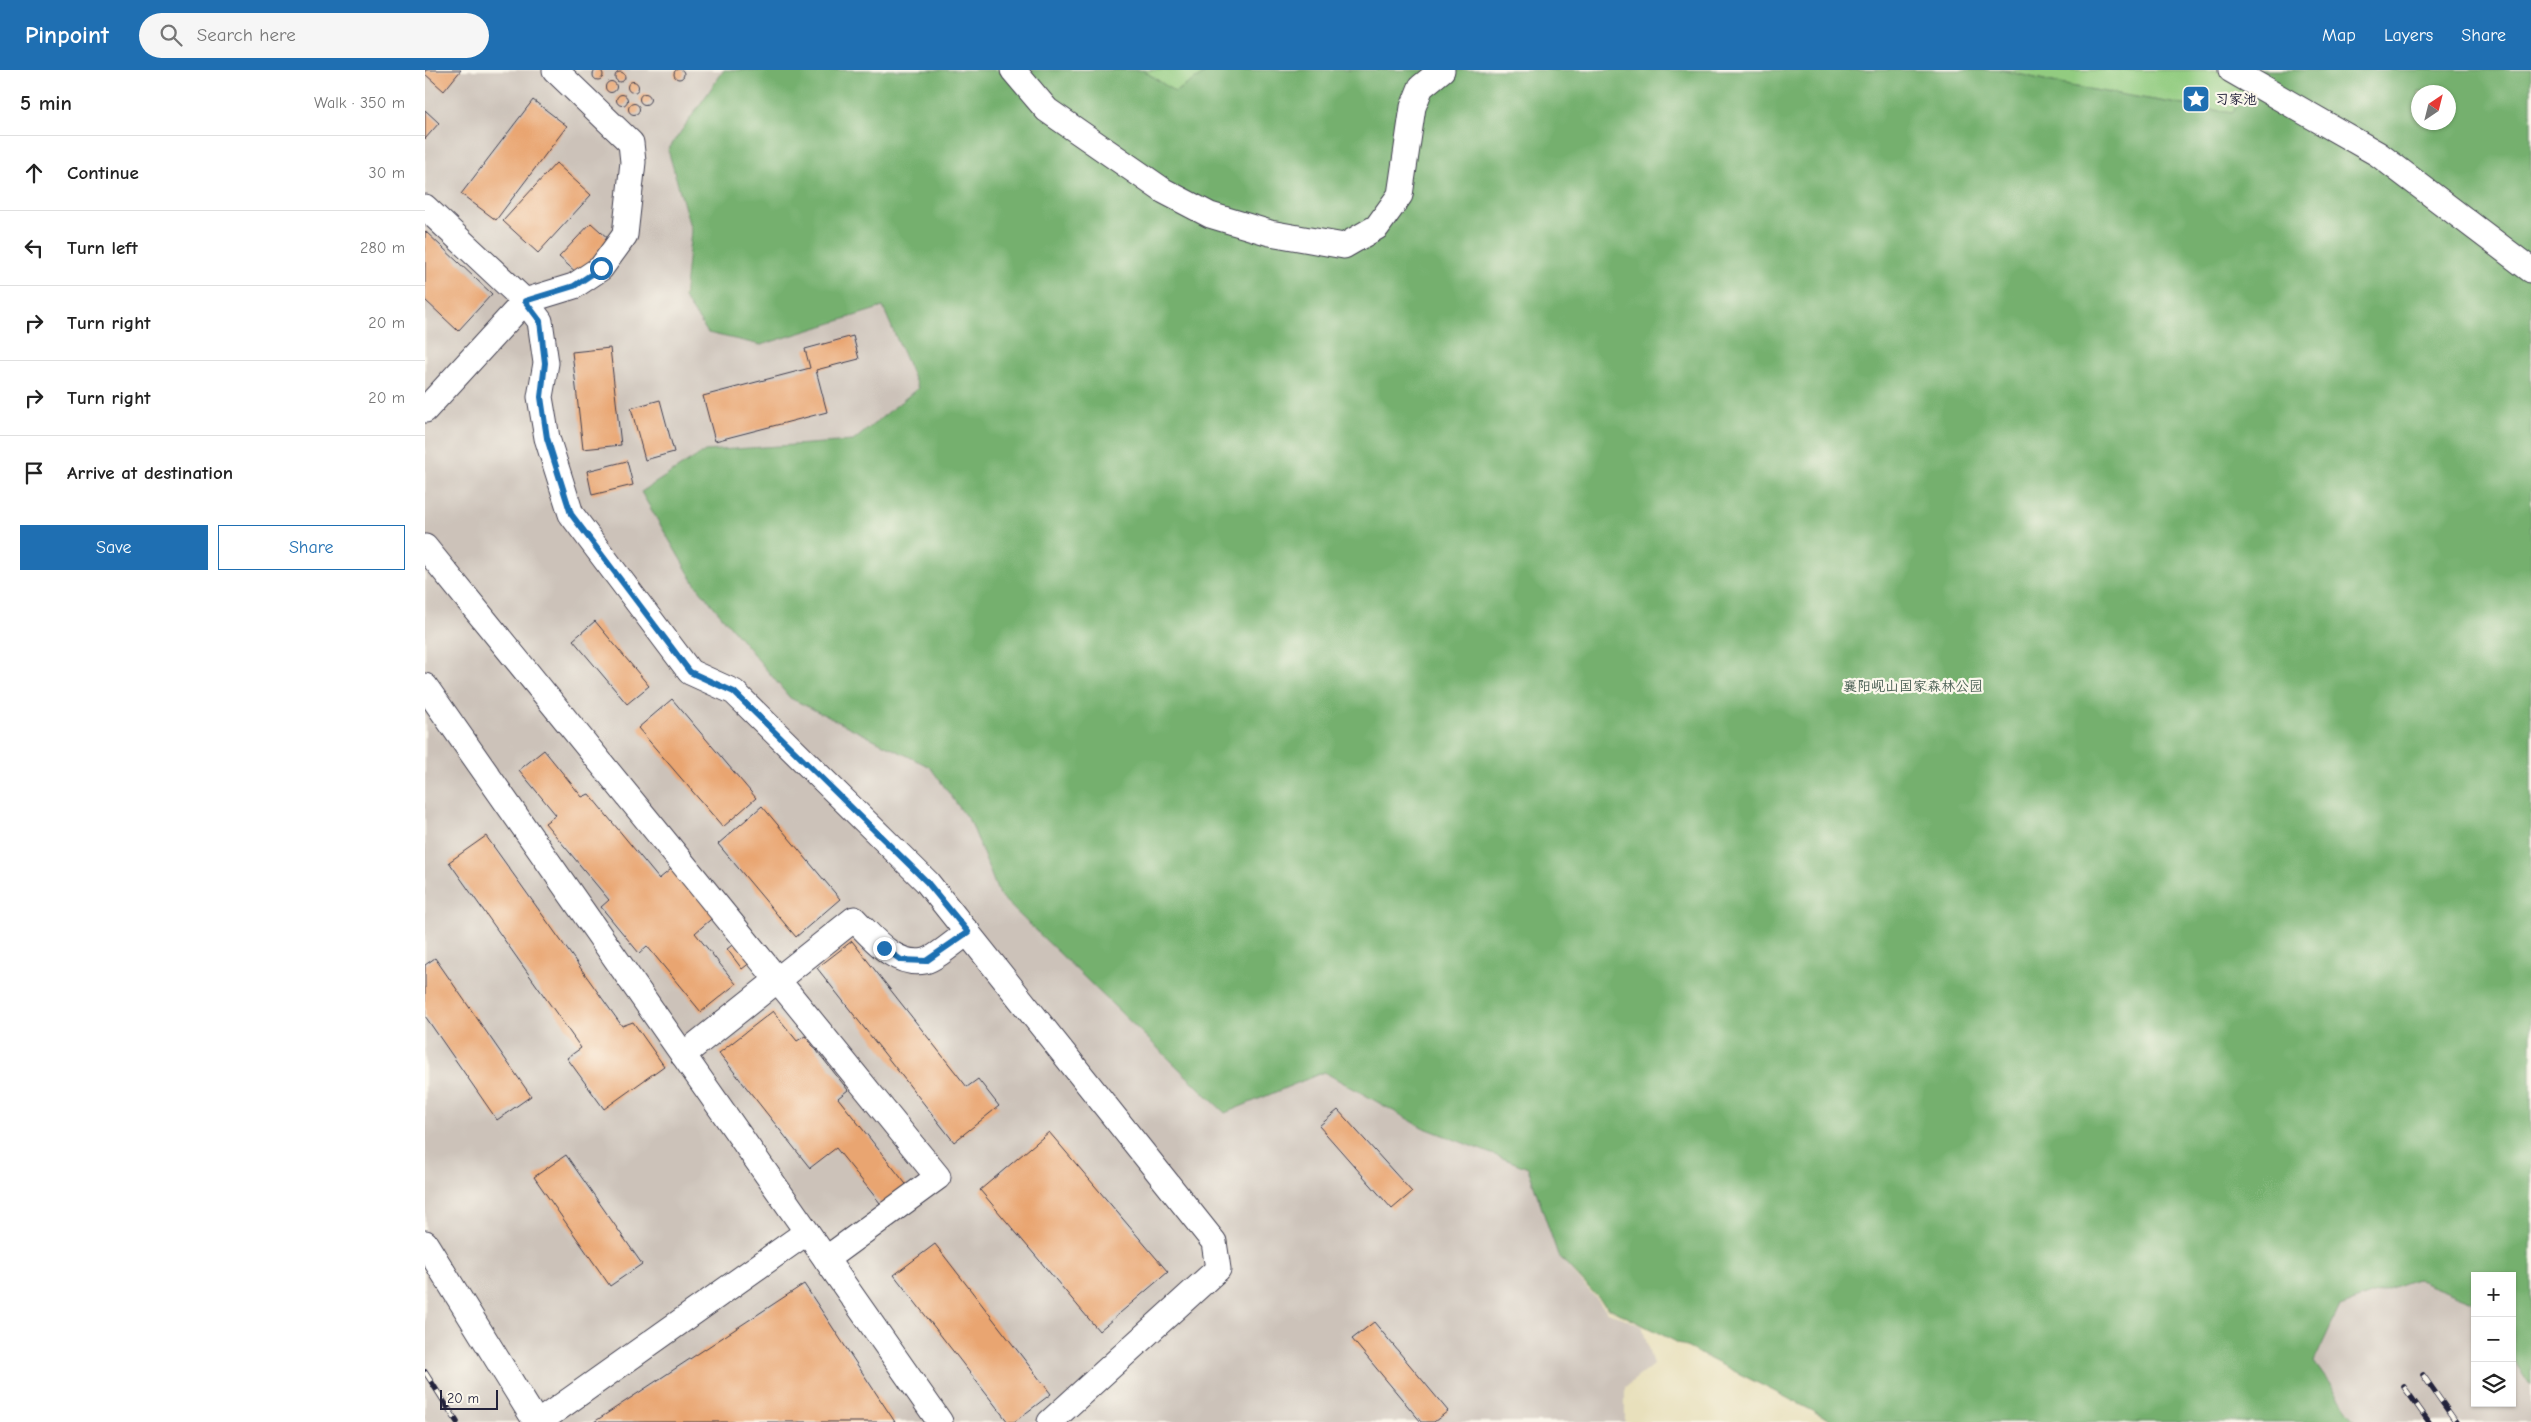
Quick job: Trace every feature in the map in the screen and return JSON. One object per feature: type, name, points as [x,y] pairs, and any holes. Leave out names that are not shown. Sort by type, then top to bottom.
[{"type":"street","points":[[425,410],[525,301],[574,286],[601,268],[625,235],[633,162],[631,143],[555,70]]},
{"type":"street","points":[[1013,70],[1047,110],[1164,191],[1210,215],[1270,234],[1345,246],[1377,227],[1400,195],[1413,107],[1421,87],[1442,70]]},
{"type":"street","points":[[2231,70],[2378,154],[2531,270]]},
{"type":"street","points":[[425,207],[525,301],[540,321],[545,363],[541,397],[547,438],[571,514],[690,672],[734,692],[927,882],[1215,1242],[1218,1269],[1050,1422]]},
{"type":"street","points":[[425,547],[938,1177],[826,1260]]},
{"type":"street","points":[[425,686],[940,1422]]},
{"type":"street","points":[[683,1055],[854,919],[884,948],[901,960],[926,961],[968,932]]},
{"type":"street","points":[[425,1243],[537,1422],[807,1232]]},
{"type":"shaded area","points":[[425,70],[724,70],[668,150],[691,230],[683,297],[708,333],[761,345],[883,307],[918,388],[853,441],[705,452],[642,492],[695,584],[790,698],[930,767],[972,825],[999,895],[1225,1113],[1324,1072],[1422,1127],[1542,1174],[1558,1255],[1608,1312],[1642,1326],[1653,1365],[1625,1387],[1625,1422],[425,1422]]},
{"type":"shaded area","points":[[2416,1279],[2471,1300],[2471,1407],[2516,1407],[2516,1364],[2531,1386],[2531,1422],[2357,1422],[2314,1363],[2340,1306]]},
{"type":"green space","name":"襄阳岘山国家森林公园","points":[[724,70],[1143,70],[1175,92],[1210,70],[2001,70],[2070,86],[2232,113],[2258,70],[2531,70],[2531,1386],[2516,1364],[2516,1272],[2471,1272],[2471,1300],[2416,1279],[2340,1306],[2314,1362],[2357,1422],[1835,1422],[1607,1307],[1558,1255],[1528,1168],[1422,1127],[1324,1072],[1225,1113],[999,895],[972,825],[930,767],[790,698],[695,584],[641,492],[705,451],[853,441],[918,388],[883,307],[761,345],[708,333],[684,298],[691,230],[668,150]]},
{"type":"green space","points":[[1143,70],[1210,70],[1175,93]]},
{"type":"green space","name":"习家池","points":[[2001,70],[2258,70],[2232,113],[2070,86]]},
{"type":"building","points":[[677,69],[681,69],[684,74],[683,78],[677,79],[674,76],[674,72]]},
{"type":"building","points":[[425,70],[461,70],[444,91],[425,74]]},
{"type":"building","points":[[596,70],[600,70],[603,75],[602,79],[596,80],[593,77],[593,73]]},
{"type":"building","points":[[618,72],[622,72],[625,77],[624,81],[618,82],[615,79],[615,75]]},
{"type":"building","points":[[609,82],[613,82],[616,87],[615,91],[609,92],[606,89],[606,85]]},
{"type":"building","points":[[631,82],[635,82],[638,87],[637,91],[631,92],[628,89],[628,85]]},
{"type":"building","points":[[643,94],[647,94],[650,99],[649,103],[643,104],[640,101],[640,97]]},
{"type":"building","points":[[620,95],[624,95],[627,100],[626,104],[620,105],[617,102],[617,98]]},
{"type":"building","points":[[533,100],[567,126],[496,220],[461,194]]},
{"type":"building","points":[[632,104],[636,104],[639,109],[638,113],[632,114],[629,111],[629,107]]},
{"type":"building","points":[[425,110],[439,123],[425,139]]},
{"type":"building","points":[[556,163],[591,195],[538,253],[503,221]]},
{"type":"building","points":[[591,223],[610,240],[578,274],[559,257]]},
{"type":"building","points":[[425,231],[492,294],[458,331],[425,300]]},
{"type":"building","points":[[853,336],[859,359],[816,370],[827,412],[715,441],[703,396],[810,368],[805,349]]},
{"type":"building","points":[[610,348],[621,445],[583,449],[572,352]]},
{"type":"building","points":[[660,400],[674,452],[645,460],[631,408]]},
{"type":"building","points":[[627,461],[633,485],[592,495],[587,471]]},
{"type":"building","points":[[595,621],[649,686],[627,704],[573,640]]},
{"type":"building","points":[[672,699],[756,798],[723,827],[638,728]]},
{"type":"building","points":[[544,750],[582,797],[589,794],[659,879],[676,865],[717,914],[695,933],[736,984],[701,1012],[647,946],[639,953],[601,907],[609,900],[545,823],[556,815],[519,770]]},
{"type":"building","points":[[762,806],[840,899],[796,937],[718,844]]},
{"type":"building","points":[[486,836],[622,1026],[633,1022],[664,1066],[604,1109],[567,1058],[581,1048],[449,862]]},
{"type":"building","points":[[740,939],[755,959],[742,969],[727,949]]},
{"type":"building","points":[[852,941],[967,1087],[978,1079],[999,1106],[954,1142],[817,968]]},
{"type":"building","points":[[435,958],[531,1096],[497,1120],[425,1016],[425,965]]},
{"type":"building","points":[[773,1011],[797,1041],[805,1036],[848,1090],[838,1098],[909,1188],[884,1208],[836,1148],[810,1168],[719,1053]]},
{"type":"building","points":[[1338,1110],[1412,1192],[1392,1209],[1319,1126]]},
{"type":"building","points":[[1049,1132],[1168,1272],[1099,1331],[980,1190]]},
{"type":"building","points":[[566,1155],[642,1264],[610,1286],[534,1177]]},
{"type":"building","points":[[935,1244],[1051,1394],[1014,1422],[1008,1422],[894,1275]]},
{"type":"building","points":[[804,1284],[895,1422],[594,1422]]},
{"type":"building","points":[[1374,1322],[1448,1411],[1434,1422],[1421,1422],[1352,1339]]},
{"type":"railway","points":[[425,1372],[457,1422]]},
{"type":"railway","points":[[2423,1375],[2456,1422]]},
{"type":"railway","points":[[2404,1387],[2429,1422]]},
{"type":"place","name":"习家池","points":[[2196,99]]},
{"type":"route","points":[[601,268],[574,286],[525,301],[540,321],[545,363],[541,397],[547,438],[571,514],[690,672],[734,692],[927,882],[968,932],[926,961],[901,960],[884,948]]}]
